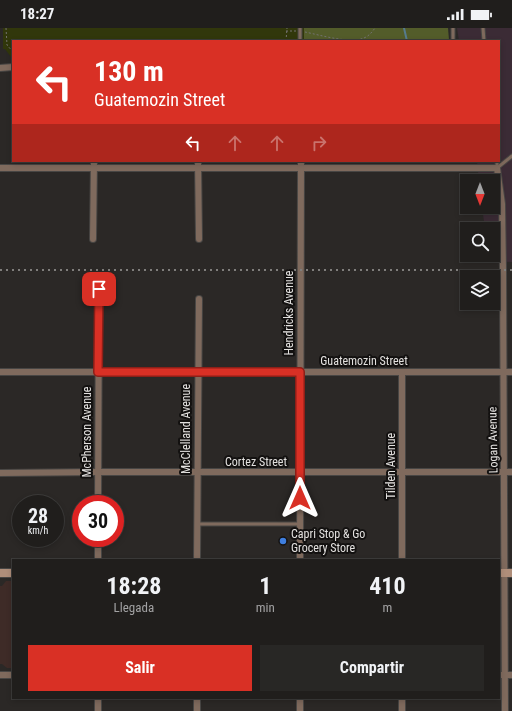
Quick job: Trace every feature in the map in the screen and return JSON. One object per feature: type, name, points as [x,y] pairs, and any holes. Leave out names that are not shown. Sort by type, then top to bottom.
[{"type":"street","points":[[0,68],[12,68]]},
{"type":"street","points":[[93,239],[94,162]]},
{"type":"street","points":[[198,162],[199,239]]},
{"type":"street","name":"Hendricks Avenue","points":[[300,559],[301,162]]},
{"type":"street","points":[[0,168],[498,168]]},
{"type":"street","name":"Logan Avenue","points":[[498,168],[502,204],[504,270],[503,372],[505,573],[502,675],[505,711]]},
{"type":"street","name":"McPherson Avenue","points":[[98,495],[99,289]]},
{"type":"street","name":"McClelland Avenue","points":[[197,559],[199,299]]},
{"type":"street","name":"Guatemozin Street","points":[[0,372],[512,372]]},
{"type":"street","name":"Tilden Avenue","points":[[402,372],[402,559]]},
{"type":"street","name":"Cortez Street","points":[[0,473],[512,472]]},
{"type":"street","points":[[98,547],[98,559]]},
{"type":"street","points":[[0,573],[12,573]]},
{"type":"street","points":[[0,675],[12,675]]},
{"type":"street","points":[[502,675],[512,675]]},
{"type":"street","points":[[98,699],[98,711]]},
{"type":"street","points":[[197,699],[197,711]]},
{"type":"street","points":[[300,699],[300,711]]},
{"type":"street","points":[[402,699],[402,711]]},
{"type":"lane","points":[[300,28],[300,40]]},
{"type":"lane","points":[[453,28],[453,40]]},
{"type":"lane","points":[[483,28],[484,40]]},
{"type":"lane","points":[[498,168],[512,156]]},
{"type":"lane","points":[[497,162],[498,168]]},
{"type":"lane","points":[[197,524],[300,524]]},
{"type":"path","points":[[6,28],[7,45],[12,51]]},
{"type":"path","points":[[286,40],[287,28]]},
{"type":"path","points":[[305,32],[347,40],[362,39],[375,28]]},
{"type":"path","points":[[286,31],[296,31]]},
{"type":"shaded area","points":[[457,28],[512,28],[512,262],[500,261],[500,222],[484,222],[483,214],[500,214],[500,174],[478,174],[477,162],[500,162],[500,40],[459,40]]},
{"type":"shaded area","points":[[6,581],[12,581],[12,668],[7,668],[0,664],[0,586],[2,586]]},
{"type":"green space","points":[[3,28],[437,28],[438,40],[12,40],[12,57],[5,49],[3,49]]},
{"type":"green space","points":[[304,28],[448,28],[449,40],[304,40]]},
{"type":"waterway","points":[[404,28],[407,40]]},
{"type":"railway","points":[[0,270],[512,270]]},
{"type":"place","name":"Capri Stop & Go Grocery Store","points":[[283,541]]},
{"type":"route","points":[[99,289],[98,372],[300,372],[300,498]]}]
